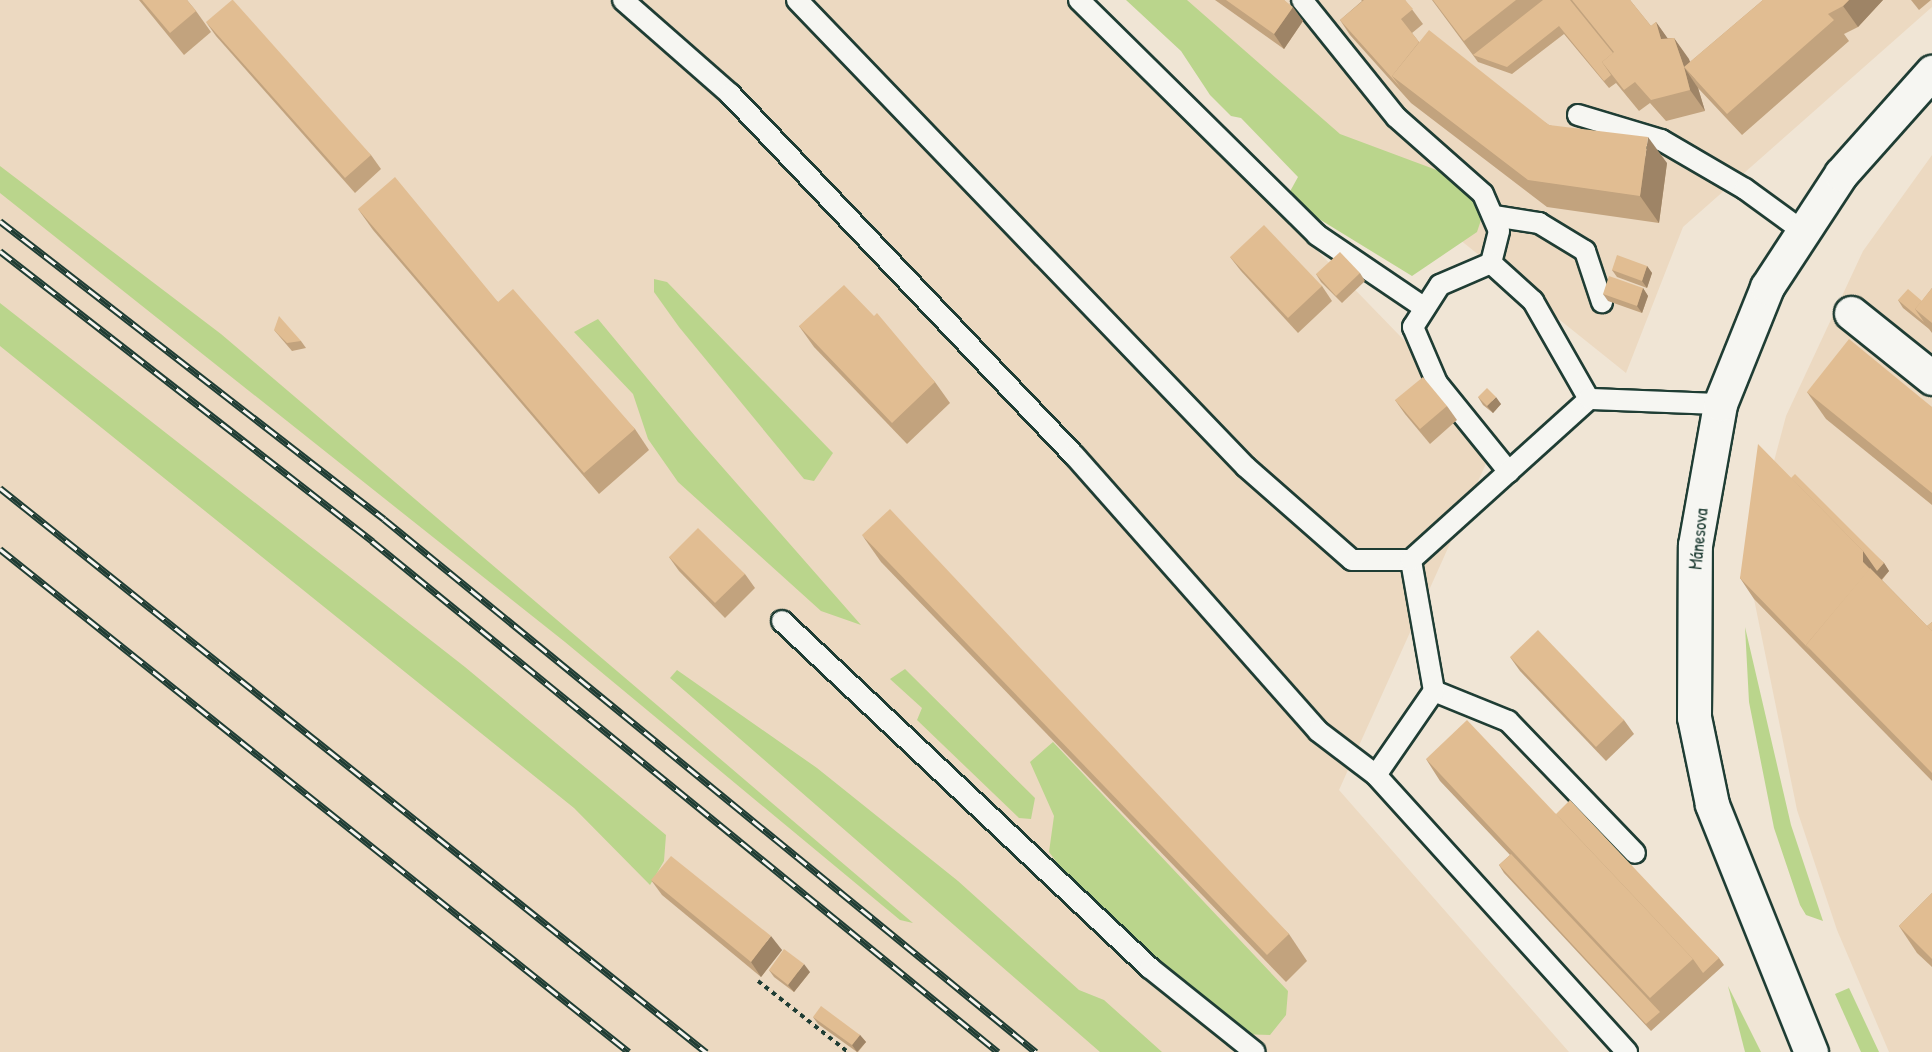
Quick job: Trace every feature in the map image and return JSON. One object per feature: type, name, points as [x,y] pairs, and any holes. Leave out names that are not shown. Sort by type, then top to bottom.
[{"type":"main road","name":"Mánesova","points":[[1811,1052],[1712,804],[1694,717],[1695,545],[1720,404],[1767,287],[1841,174],[1932,72]]},
{"type":"main road","points":[[1851,313],[1932,378]]},
{"type":"lane","points":[[623,0],[730,94],[1074,455],[1318,731],[1376,775],[1627,1052]]},
{"type":"lane","points":[[797,0],[1246,467],[1352,560],[1411,560],[1589,399],[1720,404]]},
{"type":"lane","points":[[1079,0],[1317,235],[1425,308]]},
{"type":"lane","points":[[1302,0],[1396,117],[1454,163],[1494,216],[1499,231],[1491,263]]},
{"type":"lane","points":[[1578,115],[1661,140],[1745,189],[1804,232]]},
{"type":"lane","points":[[1494,216],[1539,223],[1585,251],[1602,302]]},
{"type":"lane","points":[[1491,263],[1440,285],[1413,327],[1437,383],[1509,472]]},
{"type":"lane","points":[[1491,263],[1533,301],[1589,399]]},
{"type":"lane","points":[[1376,775],[1434,691],[1411,560]]},
{"type":"lane","points":[[782,621],[1150,968],[1255,1052]]},
{"type":"lane","points":[[1434,691],[1508,721],[1635,853]]},
{"type":"path","points":[[758,981],[848,1052]]},
{"type":"shaded area","points":[[0,0],[1074,0],[1498,437],[1339,790],[1569,1052],[0,1052]]},
{"type":"shaded area","points":[[1161,0],[1932,0],[1932,7],[1683,227],[1626,373]]},
{"type":"shaded area","points":[[1932,155],[1932,1052],[1889,1052],[1837,930],[1797,810],[1754,599],[1773,465],[1786,416],[1863,251]]},
{"type":"green space","points":[[1126,0],[1187,0],[1340,134],[1458,178],[1475,193],[1483,214],[1477,232],[1412,276],[1306,211],[1288,195],[1298,177],[1241,118],[1231,116],[1210,95],[1181,51]]},
{"type":"green space","points":[[0,166],[221,334],[913,923],[900,920],[565,642],[0,193]]},
{"type":"green space","points":[[654,279],[667,282],[833,453],[814,481],[804,479],[679,327],[654,292]]},
{"type":"green space","points":[[0,303],[465,667],[666,835],[664,861],[650,885],[574,808],[0,346]]},
{"type":"green space","points":[[598,319],[695,436],[861,625],[821,611],[678,482],[648,439],[633,394],[574,332]]},
{"type":"green space","points":[[1745,627],[1791,825],[1823,921],[1806,915],[1800,905],[1774,828],[1749,702]]},
{"type":"green space","points":[[905,669],[1035,798],[1031,819],[1019,818],[917,720],[922,708],[890,679]]},
{"type":"green space","points":[[677,670],[817,768],[958,881],[1079,990],[1104,1000],[1162,1052],[1100,1052],[670,678]]},
{"type":"green space","points":[[1053,742],[1288,991],[1286,1015],[1270,1035],[1239,1034],[1077,889],[1049,852],[1054,816],[1030,762]]},
{"type":"green space","points":[[1728,986],[1761,1052],[1745,1052]]},
{"type":"green space","points":[[1849,988],[1879,1052],[1861,1052],[1835,994]]},
{"type":"building","points":[[142,0],[187,0],[196,11],[170,33]]},
{"type":"building","points":[[232,0],[371,155],[345,178],[206,22]]},
{"type":"building","points":[[1226,0],[1284,0],[1293,7],[1274,34]]},
{"type":"building","points":[[1364,0],[1405,0],[1413,9],[1401,19],[1419,42],[1392,76],[1401,88],[1340,20]]},
{"type":"building","points":[[1433,0],[1516,0],[1464,41]]},
{"type":"building","points":[[1543,0],[1570,0],[1613,53],[1602,62],[1611,75],[1604,81],[1559,26],[1507,67],[1473,55]]},
{"type":"building","points":[[1572,0],[1630,0],[1651,26],[1656,22],[1661,39],[1674,38],[1690,90],[1651,100],[1635,82],[1624,90],[1602,62],[1614,52]]},
{"type":"building","points":[[1763,0],[1849,0],[1828,14],[1834,20],[1727,114],[1684,67]]},
{"type":"building","points":[[1429,30],[1549,125],[1648,137],[1640,196],[1528,180],[1392,76]]},
{"type":"building","points":[[395,177],[498,302],[513,289],[635,429],[584,473],[358,209]]},
{"type":"building","points":[[1264,225],[1322,286],[1288,318],[1230,257]]},
{"type":"building","points":[[1340,252],[1360,273],[1336,296],[1316,274]]},
{"type":"building","points":[[1617,255],[1647,266],[1642,281],[1612,270]]},
{"type":"building","points":[[1609,276],[1643,288],[1637,306],[1603,294]]},
{"type":"building","points":[[844,285],[874,316],[877,313],[935,382],[892,423],[799,326]]},
{"type":"building","points":[[1932,288],[1932,323],[1915,309]]},
{"type":"building","points":[[1908,289],[1922,301],[1915,309],[1924,322],[1898,300]]},
{"type":"building","points":[[279,316],[301,341],[287,343],[274,330]]},
{"type":"building","points":[[1849,339],[1932,407],[1932,493],[1807,392]]},
{"type":"building","points":[[1423,377],[1447,406],[1420,429],[1395,400]]},
{"type":"building","points":[[1487,388],[1496,397],[1487,406],[1478,397]]},
{"type":"building","points":[[1758,444],[1863,551],[1863,562],[1870,569],[1806,645],[1810,650],[1740,578]]},
{"type":"building","points":[[1795,474],[1884,563],[1877,571],[1863,551],[1791,478]]},
{"type":"building","points":[[890,509],[1289,934],[1267,955],[862,535]]},
{"type":"building","points":[[698,528],[745,574],[715,603],[669,557]]},
{"type":"building","points":[[1870,568],[1932,631],[1932,773],[1806,645]]},
{"type":"building","points":[[1538,630],[1624,720],[1596,747],[1510,657]]},
{"type":"building","points":[[1467,720],[1693,959],[1650,998],[1426,759]]},
{"type":"building","points":[[1570,800],[1719,958],[1703,973],[1693,959],[1556,814]]},
{"type":"building","points":[[1511,854],[1660,1012],[1646,1024],[1499,865]]},
{"type":"building","points":[[671,856],[771,936],[751,962],[651,880]]},
{"type":"building","points":[[1932,893],[1932,959],[1899,926]]},
{"type":"building","points":[[784,949],[804,964],[788,985],[769,970]]},
{"type":"building","points":[[821,1006],[860,1035],[852,1045],[813,1017]]},
{"type":"railway","points":[[0,221],[384,519],[1036,1052]]},
{"type":"railway","points":[[0,251],[372,541],[998,1052]]},
{"type":"railway","points":[[0,488],[706,1052]]},
{"type":"railway","points":[[0,549],[629,1052]]}]
